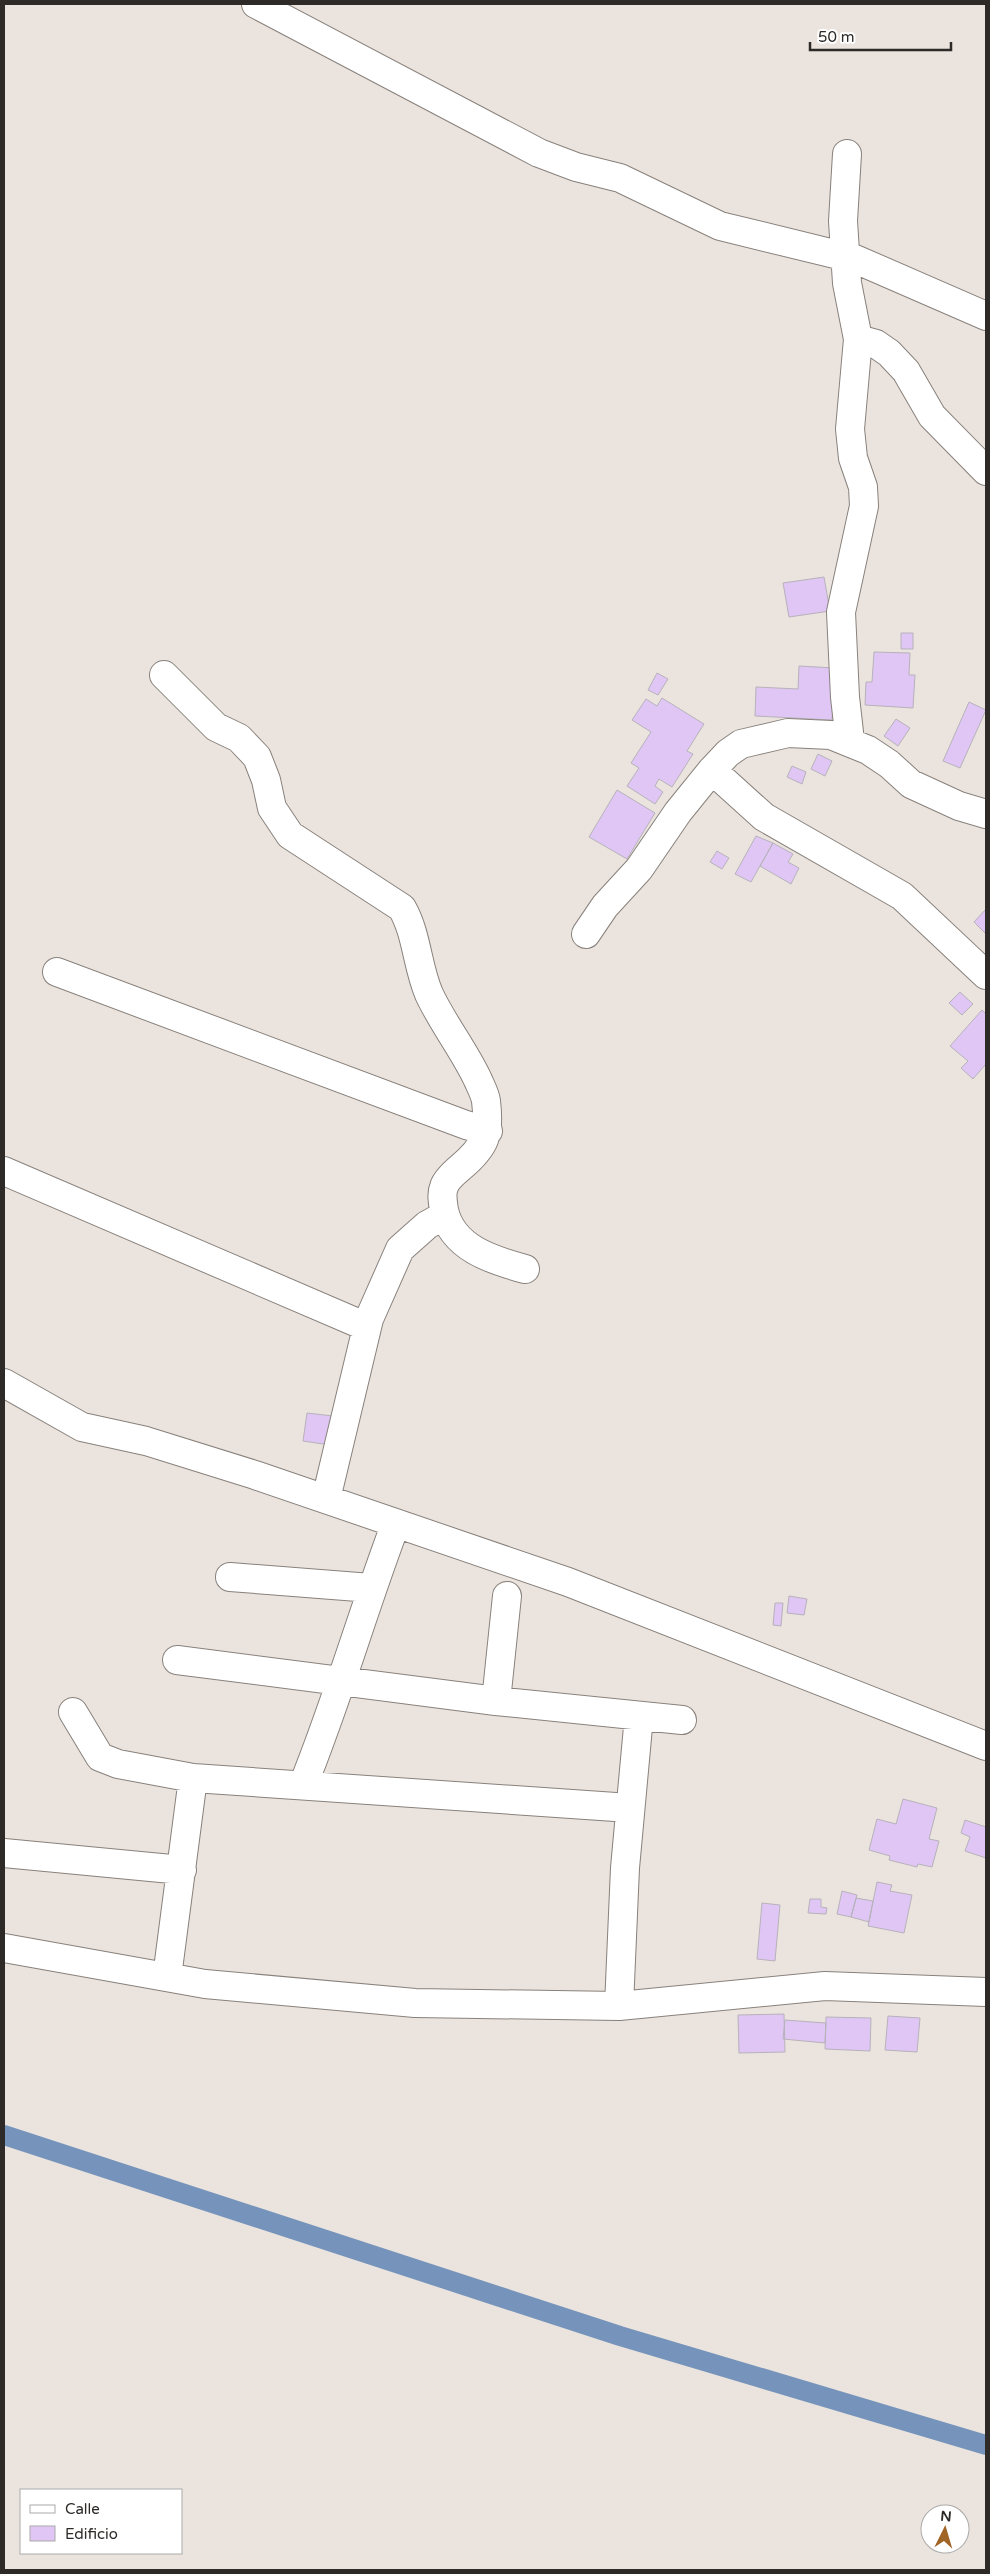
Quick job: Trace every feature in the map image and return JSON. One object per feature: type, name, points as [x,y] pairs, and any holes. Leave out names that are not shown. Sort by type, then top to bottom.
[{"type":"street","points":[[256,4],[539,153],[576,167],[620,178],[720,226],[846,256],[890,272],[986,316]]},
{"type":"street","points":[[847,154],[843,221],[847,283],[858,339],[850,429],[864,506],[841,612],[845,696],[850,741]]},
{"type":"street","points":[[858,339],[876,344],[889,353],[906,371],[932,416],[986,471]]},
{"type":"street","points":[[164,675],[216,726],[239,738],[257,757],[266,780],[272,808],[290,835],[402,908],[410,923],[414,948],[429,993],[467,1057],[486,1099],[488,1131],[478,1152],[455,1172],[444,1187],[442,1201],[445,1215],[455,1234],[470,1248],[496,1261],[525,1269]]},
{"type":"street","points":[[586,934],[605,906],[639,869],[678,812],[712,770],[728,752],[741,744],[758,739],[809,732],[830,735],[850,741],[889,764],[910,784],[959,806],[986,814]]},
{"type":"street","points":[[712,770],[764,818],[902,896],[986,975]]},
{"type":"street","points":[[57,972],[466,1125],[488,1131]]},
{"type":"street","points":[[4,1171],[368,1327]]},
{"type":"street","points":[[326,1499],[369,1319],[400,1249],[426,1225],[445,1215]]},
{"type":"street","points":[[4,1383],[82,1427],[146,1441],[326,1499],[568,1582],[986,1746]]},
{"type":"street","points":[[303,1785],[329,1722],[371,1588],[396,1523]]},
{"type":"street","points":[[230,1577],[371,1588]]},
{"type":"street","points":[[496,1701],[507,1596]]},
{"type":"street","points":[[177,1660],[342,1679],[496,1701],[682,1720]]},
{"type":"street","points":[[73,1712],[100,1757],[118,1764],[193,1778],[630,1808]]},
{"type":"street","points":[[619,2006],[630,1808],[640,1716]]},
{"type":"street","points":[[168,1977],[193,1778]]},
{"type":"street","points":[[4,1853],[182,1870]]},
{"type":"street","points":[[4,1948],[205,1984],[416,2002],[619,2006],[825,1986],[986,1992]]},
{"type":"building","points":[[824,577],[830,611],[789,617],[783,583]]},
{"type":"building","points":[[901,633],[913,633],[913,649],[901,649]]},
{"type":"building","points":[[874,652],[910,653],[909,675],[915,675],[913,708],[865,705],[866,682],[872,682]]},
{"type":"building","points":[[799,666],[835,668],[832,720],[755,716],[756,687],[798,689]]},
{"type":"building","points":[[657,673],[668,679],[658,695],[648,690]]},
{"type":"building","points":[[662,698],[704,724],[687,751],[693,754],[672,787],[659,779],[655,786],[663,792],[655,804],[627,786],[639,768],[631,763],[651,732],[632,720],[646,699],[657,706]]},
{"type":"building","points":[[969,702],[986,710],[960,768],[943,761]]},
{"type":"building","points":[[896,719],[910,728],[898,746],[884,736]]},
{"type":"building","points":[[818,754],[832,761],[825,776],[811,769]]},
{"type":"building","points":[[792,766],[806,772],[802,784],[787,777]]},
{"type":"building","points":[[617,790],[655,813],[627,859],[589,837]]},
{"type":"building","points":[[756,836],[773,843],[751,882],[735,874]]},
{"type":"building","points":[[773,843],[793,854],[788,862],[799,868],[791,884],[760,866]]},
{"type":"building","points":[[717,851],[729,858],[722,869],[710,862]]},
{"type":"building","points":[[986,909],[986,934],[974,922]]},
{"type":"building","points":[[960,992],[973,1004],[962,1015],[949,1003]]},
{"type":"building","points":[[982,1010],[986,1014],[986,1064],[973,1079],[961,1068],[968,1061],[950,1046]]},
{"type":"building","points":[[307,1413],[333,1416],[330,1445],[303,1441]]},
{"type":"building","points":[[789,1596],[807,1599],[804,1615],[787,1613]]},
{"type":"building","points":[[775,1603],[783,1603],[781,1626],[773,1625]]},
{"type":"building","points":[[903,1799],[937,1808],[929,1839],[939,1841],[932,1867],[918,1864],[917,1867],[889,1860],[890,1856],[869,1850],[877,1819],[896,1824]]},
{"type":"building","points":[[965,1820],[986,1827],[986,1858],[965,1851],[970,1837],[961,1833]]},
{"type":"building","points":[[877,1882],[892,1885],[890,1891],[912,1895],[904,1933],[868,1926]]},
{"type":"building","points":[[842,1891],[857,1895],[851,1917],[837,1914]]},
{"type":"building","points":[[856,1898],[873,1901],[869,1922],[851,1917]]},
{"type":"building","points":[[810,1899],[821,1899],[821,1907],[827,1908],[826,1914],[808,1913]]},
{"type":"building","points":[[762,1903],[780,1905],[775,1961],[757,1959]]},
{"type":"building","points":[[784,2014],[785,2052],[739,2053],[738,2015]]},
{"type":"building","points":[[888,2016],[920,2018],[917,2052],[885,2050]]},
{"type":"building","points":[[826,2017],[871,2018],[870,2051],[825,2049]]},
{"type":"building","points":[[785,2020],[826,2023],[825,2043],[783,2039]]},
{"type":"waterway","points":[[4,2135],[620,2336],[986,2445]]}]
